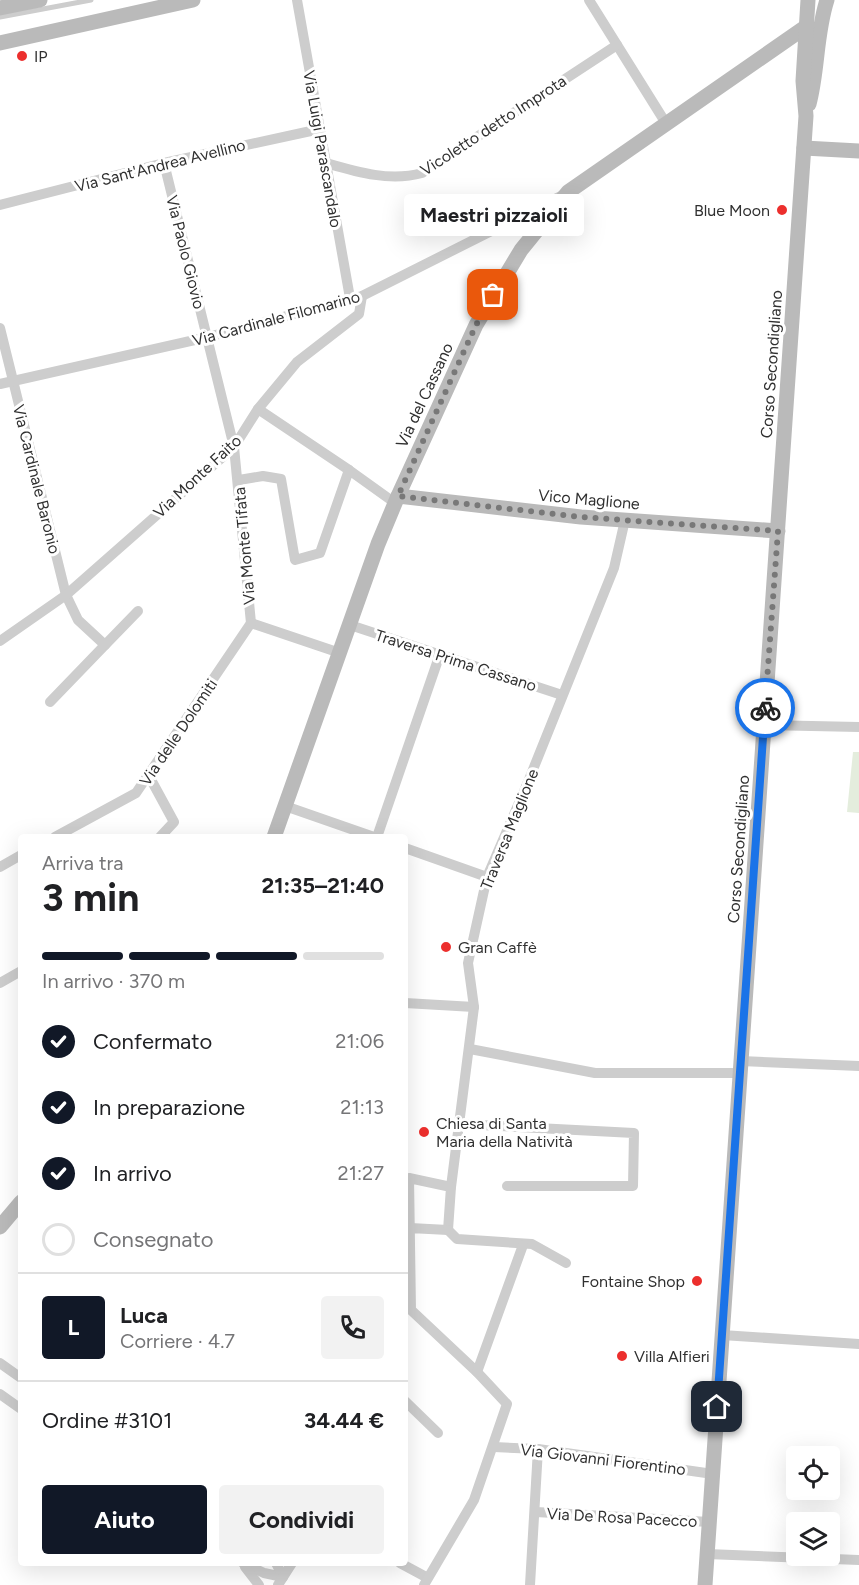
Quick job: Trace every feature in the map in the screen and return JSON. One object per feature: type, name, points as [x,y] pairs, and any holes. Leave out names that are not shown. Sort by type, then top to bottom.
[{"type":"main road","points":[[0,8],[40,0]]},
{"type":"main road","points":[[0,43],[139,10],[193,0]]},
{"type":"main road","name":"Corso Secondigliano","points":[[705,1585],[804,148],[806,116],[803,81],[808,0]]},
{"type":"main road","name":"Corso Secondigliano","points":[[806,116],[815,82],[822,16],[827,0]]},
{"type":"main road","name":"Via del Cassano","points":[[275,834],[396,499],[476,325],[521,250],[568,192],[807,26]]},
{"type":"main road","points":[[804,148],[859,151]]},
{"type":"main road","name":"Vico Maglione","points":[[396,499],[625,520],[778,531]]},
{"type":"main road","points":[[0,1227],[18,1206]]},
{"type":"street","name":"Via Luigi Parascandalo","points":[[297,0],[350,298]]},
{"type":"street","points":[[589,0],[667,125]]},
{"type":"street","name":"Vicoletto detto Improta","points":[[326,164],[371,175],[411,176],[422,173],[617,45]]},
{"type":"street","name":"Via Sant'Andrea Avellino","points":[[0,205],[164,163],[320,129]]},
{"type":"street","name":"Via Paolo Giovio","points":[[164,163],[234,447]]},
{"type":"street","name":"Via Cardinale Filomarino","points":[[0,384],[208,337],[350,298],[362,297],[568,192]]},
{"type":"street","name":"Via Monte Faito","points":[[0,641],[66,595],[234,447],[258,409],[297,362],[359,314],[362,297]]},
{"type":"street","name":"Via Cardinale Baronio","points":[[0,328],[66,595]]},
{"type":"street","points":[[258,409],[396,499]]},
{"type":"street","name":"Via Monte Tifata","points":[[234,447],[251,623],[340,653]]},
{"type":"street","points":[[238,480],[263,476],[281,479],[295,560],[320,553],[349,470]]},
{"type":"street","name":"Traversa Maglione","points":[[448,1230],[451,1187],[474,1007],[468,963],[487,877],[528,782],[614,568],[625,520]]},
{"type":"street","points":[[66,595],[78,620],[105,645]]},
{"type":"street","points":[[50,702],[138,611]]},
{"type":"street","name":"Via delle Dolomiti","points":[[61,834],[136,793],[251,623]]},
{"type":"street","name":"Traversa Prima Cassano","points":[[350,625],[562,695]]},
{"type":"street","points":[[377,834],[440,654]]},
{"type":"street","points":[[764,725],[859,727]]},
{"type":"street","points":[[149,776],[174,822],[163,834]]},
{"type":"street","points":[[285,806],[367,834]]},
{"type":"street","points":[[408,849],[487,877]]},
{"type":"street","points":[[0,867],[18,857]]},
{"type":"street","points":[[0,983],[18,973]]},
{"type":"street","points":[[408,1003],[474,1007]]},
{"type":"street","points":[[470,1049],[595,1073],[741,1067],[859,1066]]},
{"type":"street","points":[[460,1124],[634,1133],[633,1186],[507,1186]]},
{"type":"street","points":[[408,1179],[451,1187]]},
{"type":"street","points":[[403,1566],[425,1581],[474,1500],[507,1404],[477,1372],[411,1310],[408,1195]]},
{"type":"street","points":[[410,1228],[448,1230],[458,1239],[532,1244],[566,1263]]},
{"type":"street","points":[[477,1372],[523,1245]]},
{"type":"street","points":[[722,1335],[859,1344]]},
{"type":"street","points":[[0,1363],[18,1376]]},
{"type":"street","points":[[0,1394],[18,1407]]},
{"type":"street","points":[[408,1404],[438,1433]]},
{"type":"street","name":"Via Giovanni Fiorentino","points":[[494,1447],[537,1449],[712,1474]]},
{"type":"street","points":[[530,1585],[536,1512],[537,1449]]},
{"type":"street","name":"Via De Rosa Pacecco","points":[[536,1512],[709,1522]]},
{"type":"street","points":[[707,1554],[859,1560]]},
{"type":"street","points":[[244,1566],[259,1585]]},
{"type":"street","points":[[249,1566],[280,1581]]},
{"type":"street","points":[[277,1566],[280,1581]]},
{"type":"street","points":[[280,1581],[290,1566]]},
{"type":"lane","points":[[0,17],[91,0]]},
{"type":"green space","points":[[853,752],[859,752],[859,813],[847,812]]},
{"type":"way so far","points":[[493,295],[476,325],[398,496],[580,517],[778,531],[765,708]]},
{"type":"place","name":"IP","points":[[22,56]]},
{"type":"place","name":"Blue Moon","points":[[782,210]]},
{"type":"place","name":"Maestri pizzaioli","points":[[493,295]]},
{"type":"place","name":"Gran Caffè","points":[[446,947]]},
{"type":"place","name":"Chiesa di Santa Maria della Natività","points":[[424,1132]]},
{"type":"place","name":"Fontaine Shop","points":[[697,1281]]},
{"type":"place","name":"Villa Alfieri","points":[[622,1356]]},
{"type":"route","points":[[717,1407],[765,708]]}]
